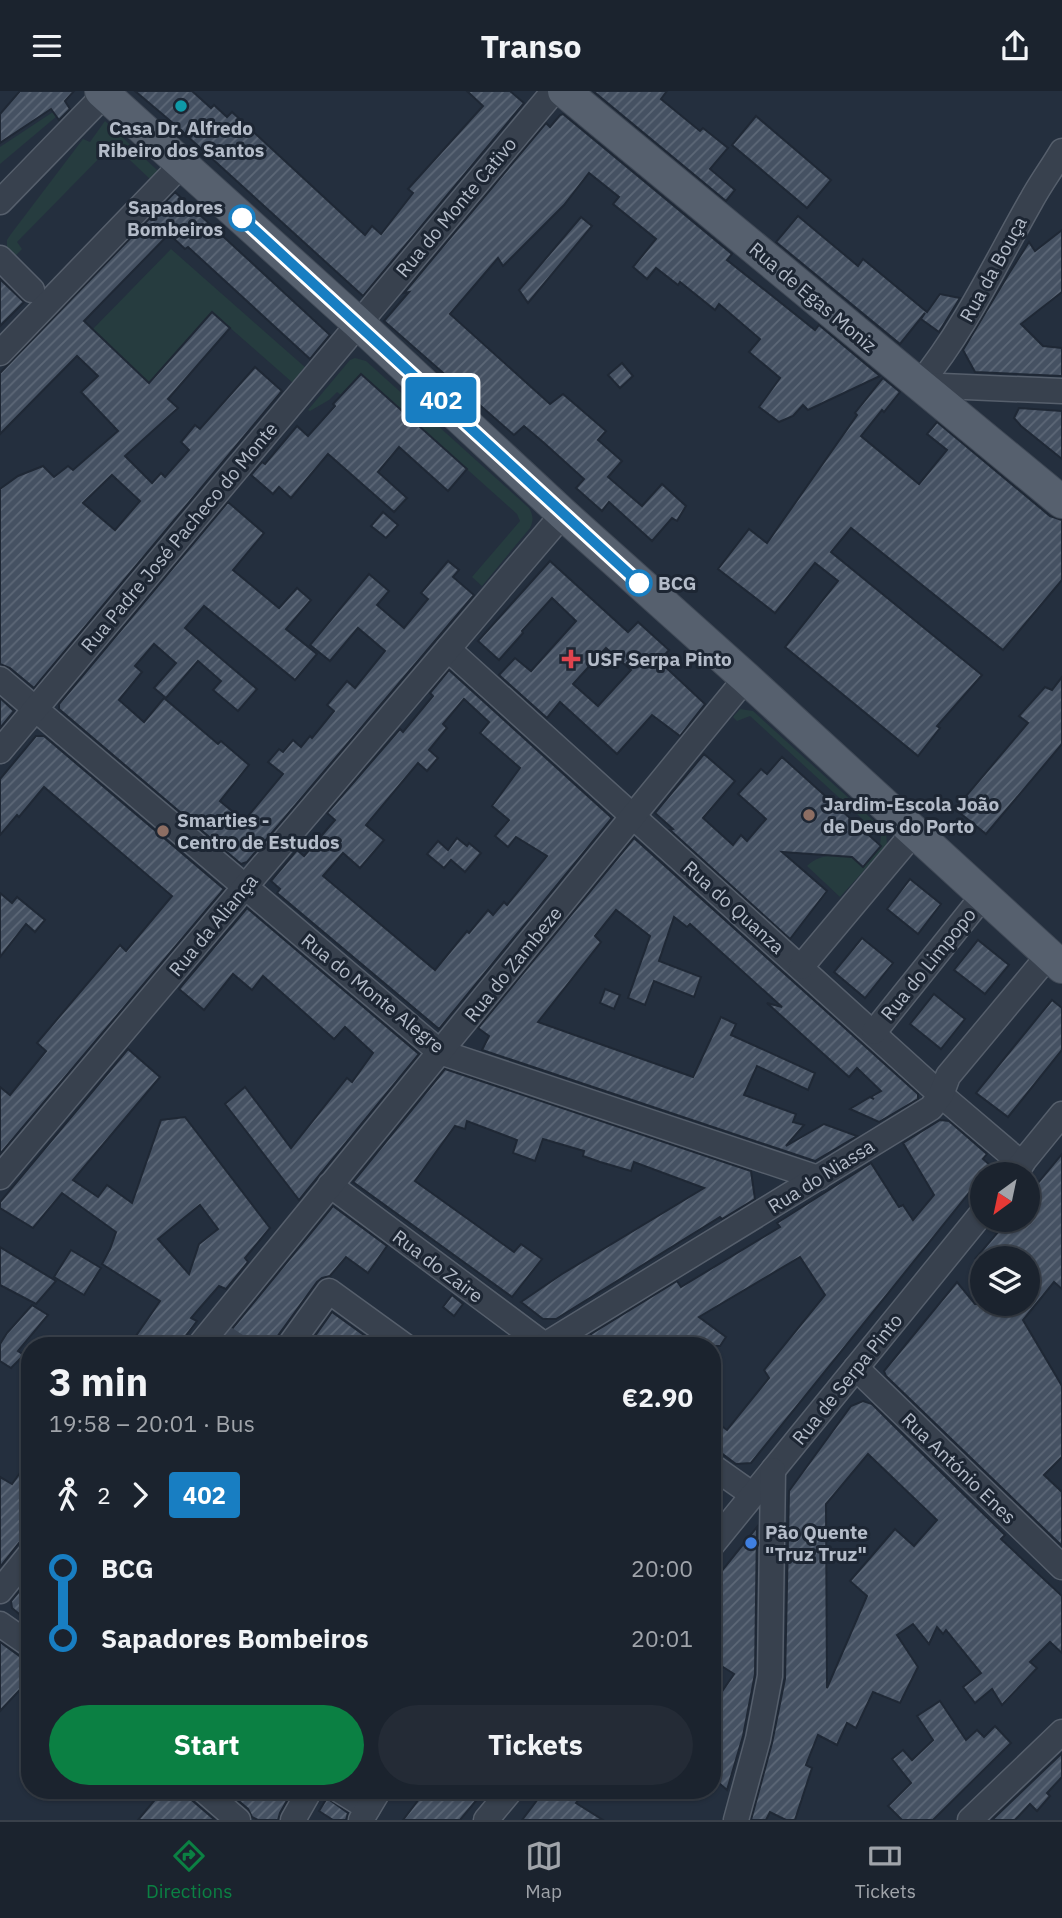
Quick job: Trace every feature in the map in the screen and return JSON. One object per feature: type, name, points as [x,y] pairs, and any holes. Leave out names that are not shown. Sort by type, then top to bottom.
[{"type":"main road","name":"Rua de Egas Moniz","points":[[564,91],[1062,502]]},
{"type":"main road","points":[[103,92],[1056,961]]},
{"type":"street","name":"Rua do Monte Cativo","points":[[358,323],[554,91]]},
{"type":"street","points":[[0,202],[103,92]]},
{"type":"street","name":"Rua da Bouça","points":[[919,385],[966,318],[1062,151]]},
{"type":"street","points":[[0,353],[182,164]]},
{"type":"street","points":[[0,258],[32,290]]},
{"type":"street","name":"Rua Padre José Pacheco do Monte","points":[[0,751],[358,323]]},
{"type":"street","points":[[919,385],[1062,391]]},
{"type":"street","name":"Rua da Aliança","points":[[0,1177],[563,514]]},
{"type":"street","name":"Rua do Quanza","points":[[448,649],[874,1032],[1011,1162]]},
{"type":"street","name":"Rua do Monte Alegre","points":[[0,678],[440,1052],[818,1178]]},
{"type":"street","name":"Rua do Zambeze","points":[[212,1337],[330,1185],[746,678]]},
{"type":"street","points":[[801,967],[915,831]]},
{"type":"street","name":"Rua do Limpopo","points":[[874,1032],[983,896]]},
{"type":"street","name":"Rua do Niassa","points":[[559,1337],[931,1108],[941,1095],[948,1076],[1056,961]]},
{"type":"street","points":[[1024,1162],[1062,1114]]},
{"type":"street","name":"Rua do Zaire","points":[[330,1185],[535,1337]]},
{"type":"street","name":"Rua de Serpa Pinto","points":[[721,1534],[970,1228]]},
{"type":"street","points":[[296,1337],[329,1291],[393,1337]]},
{"type":"street","name":"Rua António Enes","points":[[856,1368],[1062,1567]]},
{"type":"street","points":[[736,1820],[758,1739],[770,1676],[773,1470]]},
{"type":"street","points":[[721,1472],[753,1495]]},
{"type":"street","points":[[0,1591],[21,1565]]},
{"type":"street","points":[[0,1624],[21,1639]]},
{"type":"street","points":[[970,1820],[1062,1732]]},
{"type":"street","points":[[214,1799],[238,1820]]},
{"type":"street","points":[[293,1820],[305,1799]]},
{"type":"street","points":[[305,1820],[318,1799]]},
{"type":"street","points":[[486,1820],[504,1799]]},
{"type":"green space","points":[[53,112],[57,116],[0,164],[0,147]]},
{"type":"green space","points":[[105,121],[158,171],[150,179],[113,144],[17,242],[22,249],[14,257],[7,248],[7,240],[11,234],[83,139],[90,142]]},
{"type":"green space","points":[[171,249],[306,368],[293,383],[212,312],[149,383],[92,330]]},
{"type":"green space","points":[[355,358],[366,361],[529,508],[532,518],[530,528],[482,586],[472,577],[520,521],[517,514],[361,374],[341,395],[337,392],[329,400],[308,410],[350,360]]},
{"type":"green space","points":[[740,709],[753,711],[886,832],[887,845],[840,897],[807,866],[817,859],[835,855],[848,856],[863,866],[880,846],[881,836],[750,716],[737,721],[733,717]]},
{"type":"building","points":[[20,91],[74,91],[65,101],[70,109],[59,120],[51,109],[0,143],[0,114]]},
{"type":"building","points":[[135,91],[192,91],[211,108],[214,105],[227,117],[232,112],[365,235],[372,226],[381,234],[413,193],[408,189],[483,106],[467,91],[510,91],[524,103],[363,296]]},
{"type":"building","points":[[593,91],[667,91],[661,99],[700,131],[703,128],[728,148],[710,169],[735,190],[726,201]]},
{"type":"building","points":[[563,114],[732,254],[727,260],[815,330],[819,325],[880,376],[808,410],[803,405],[793,416],[779,422],[759,407],[780,378],[749,352],[760,339],[719,304],[715,310],[680,282],[678,285],[656,268],[647,279],[633,267],[656,239],[613,204],[619,197],[589,173],[564,205],[503,266],[498,258],[450,314],[550,404],[563,394],[606,431],[598,440],[622,461],[608,477],[642,506],[662,484],[686,506],[677,521],[672,518],[652,541],[609,502],[602,511],[576,488],[584,479],[543,442],[524,426],[514,435],[384,321],[409,292],[404,293],[546,123],[550,127]]},
{"type":"building","points":[[756,116],[831,180],[807,208],[732,145]]},
{"type":"building","points":[[175,192],[330,335],[310,359],[188,247],[185,249],[169,234],[84,321],[149,383],[212,312],[230,328],[168,399],[178,408],[125,456],[152,483],[161,473],[165,477],[189,450],[181,442],[195,425],[200,429],[255,367],[282,391],[34,688],[10,668],[0,664],[0,489],[18,476],[43,466],[54,477],[68,466],[73,470],[118,431],[81,392],[98,376],[77,356],[0,434],[0,373]],"holes":[[[112,475],[140,501],[115,530],[83,503]]]},
{"type":"building","points":[[798,216],[858,266],[863,259],[927,312],[940,294],[960,298],[939,332],[921,319],[925,313],[900,344],[776,242]]},
{"type":"building","points":[[581,217],[592,226],[528,303],[519,290]]},
{"type":"building","points":[[1062,230],[1062,292],[1021,324],[1043,346],[1062,348],[1062,376],[975,372],[963,350],[1008,275],[1029,242],[1035,251]]},
{"type":"building","points":[[0,279],[24,302],[0,326]]},
{"type":"building","points":[[622,363],[633,376],[620,388],[608,375]]},
{"type":"building","points":[[361,374],[467,469],[448,491],[399,447],[378,472],[407,498],[394,512],[328,454],[291,498],[279,487],[273,494],[251,475],[262,462],[265,464],[297,426],[308,436]]},
{"type":"building","points":[[883,378],[900,392],[861,436],[919,484],[947,450],[927,434],[937,422],[1050,516],[1062,520],[1062,580],[1003,650],[851,528],[831,552],[982,675],[937,726],[940,728],[918,756],[785,647],[838,581],[815,563],[775,613],[718,569],[749,529],[767,543],[857,415],[855,413]]},
{"type":"building","points":[[1019,408],[1062,411],[1062,459],[1014,418]]},
{"type":"building","points":[[228,502],[264,533],[233,570],[279,608],[297,588],[311,600],[286,629],[317,654],[295,680],[204,606],[185,628],[257,689],[238,711],[213,690],[221,681],[198,661],[166,698],[154,688],[176,663],[154,644],[135,666],[142,672],[119,700],[144,722],[164,698],[218,744],[221,741],[249,765],[220,801],[244,821],[283,774],[268,762],[279,749],[283,752],[293,740],[301,747],[310,736],[312,738],[334,711],[327,705],[347,681],[355,688],[385,651],[358,628],[330,661],[310,645],[369,574],[389,591],[377,605],[404,628],[428,599],[421,593],[448,561],[459,570],[453,577],[474,595],[247,862],[241,864],[59,709],[59,704]]},
{"type":"building","points":[[383,512],[398,525],[386,538],[371,526]]},
{"type":"building","name":"USF Serpa Pinto","points":[[550,561],[628,632],[638,622],[669,650],[659,661],[705,704],[680,736],[652,715],[617,754],[560,702],[547,718],[499,675],[515,658],[531,671],[576,621],[552,598],[499,660],[478,641]],"holes":[[[606,648],[631,670],[598,706],[573,684]]]},
{"type":"building","points":[[449,670],[612,818],[439,1029],[277,893],[280,889],[271,881],[297,850],[304,856],[335,820],[327,813],[400,729],[403,732],[433,696],[430,693]],"holes":[[[464,699],[489,722],[480,733],[520,768],[492,806],[509,820],[495,836],[508,847],[516,837],[547,856],[507,905],[504,902],[493,915],[488,910],[435,970],[323,876],[343,853],[360,868],[384,840],[366,825],[418,763],[427,771],[438,758],[429,750],[447,728],[443,724]]]},
{"type":"building","points":[[1062,677],[1062,744],[986,834],[955,809],[1028,723],[1019,716],[1045,687],[1052,690]]},
{"type":"building","points":[[0,698],[14,711],[0,728]]},
{"type":"building","points":[[36,736],[44,736],[224,889],[0,1154],[0,1087],[10,1095],[46,1051],[37,1043],[120,945],[126,951],[172,896],[44,787],[0,835],[0,779]]},
{"type":"building","points":[[704,754],[735,781],[703,818],[733,845],[741,835],[747,841],[766,819],[738,794],[761,769],[767,774],[782,757],[881,846],[863,867],[852,857],[782,852],[827,891],[790,939],[670,830],[673,829],[655,813]]},
{"type":"building","points":[[457,838],[467,846],[469,843],[481,853],[465,872],[451,860],[444,868],[427,854],[438,841],[448,850]]},
{"type":"building","points":[[634,838],[918,1094],[918,1099],[879,1122],[850,1109],[870,1097],[874,1099],[871,1097],[881,1091],[857,1068],[849,1077],[767,1003],[782,1007],[690,924],[687,927],[674,917],[659,961],[701,977],[694,997],[654,981],[645,1005],[628,998],[650,936],[616,910],[595,936],[601,942],[538,1022],[693,1077],[721,1017],[736,1024],[731,1035],[815,1073],[808,1090],[757,1066],[744,1095],[796,1114],[793,1122],[804,1125],[786,1146],[824,1124],[857,1136],[815,1161],[482,1050],[489,1036],[478,1028]]},
{"type":"building","points":[[910,879],[941,904],[918,934],[887,909]]},
{"type":"building","points":[[0,893],[12,903],[17,897],[45,920],[35,932],[26,924],[0,957]]},
{"type":"building","points":[[247,908],[419,1054],[299,1200],[225,1104],[245,1087],[291,1148],[347,1078],[352,1082],[373,1053],[345,1027],[334,1039],[263,976],[252,990],[233,974],[204,1010],[179,989]]},
{"type":"building","points":[[862,938],[893,963],[865,998],[834,972]]},
{"type":"building","points":[[978,940],[1009,965],[985,994],[954,970]]},
{"type":"building","points":[[605,989],[620,995],[614,1009],[600,1003]]},
{"type":"building","points":[[934,994],[965,1019],[941,1049],[910,1024]]},
{"type":"building","points":[[1052,1000],[1062,1008],[1062,1050],[1008,1117],[976,1093]]},
{"type":"building","points":[[128,1049],[160,1077],[73,1180],[98,1197],[107,1185],[132,1203],[161,1120],[185,1117],[270,1228],[245,1258],[248,1262],[226,1289],[219,1286],[191,1318],[197,1321],[185,1337],[135,1337],[160,1301],[102,1264],[116,1232],[62,1193],[33,1228],[0,1208],[0,1202]],"holes":[[[200,1205],[218,1229],[199,1244],[189,1274],[158,1239]]]},
{"type":"building","points":[[445,1069],[751,1171],[755,1199],[722,1219],[720,1217],[556,1319],[543,1319],[521,1302],[704,1188],[634,1162],[631,1171],[600,1162],[583,1156],[584,1151],[543,1139],[535,1161],[513,1153],[517,1140],[467,1121],[465,1129],[455,1126],[415,1181],[514,1252],[521,1244],[542,1259],[512,1297],[353,1182]]},
{"type":"building","points":[[940,1120],[949,1121],[987,1154],[983,1159],[986,1162],[970,1162],[970,1192],[751,1463],[736,1464],[721,1453],[721,1426],[727,1430],[769,1378],[764,1370],[825,1295],[800,1257],[699,1317],[726,1337],[721,1344],[721,1337],[591,1337],[591,1334],[677,1281],[681,1287],[780,1227],[777,1223],[871,1163],[899,1207],[903,1205],[913,1220],[934,1195],[903,1143]]},
{"type":"building","points":[[1062,1154],[1062,1289],[1054,1282],[1040,1299],[1040,1246],[986,1246],[998,1232],[1040,1232],[1040,1180]]},
{"type":"building","points":[[333,1206],[387,1246],[368,1273],[346,1257],[330,1276],[317,1282],[277,1337],[225,1337]]},
{"type":"building","points":[[0,1247],[56,1281],[36,1304],[0,1285]]},
{"type":"building","points":[[71,1250],[101,1268],[84,1295],[54,1277]]},
{"type":"building","points":[[957,1282],[970,1298],[970,1316],[1026,1316],[1023,1320],[1062,1386],[1062,1457],[1044,1475],[1062,1492],[1062,1546],[886,1376],[884,1371]]},
{"type":"building","points":[[452,1295],[463,1304],[454,1316],[443,1307]]},
{"type":"building","points":[[32,1305],[48,1315],[30,1337],[21,1337],[21,1347],[18,1351],[21,1358],[11,1368],[0,1361],[0,1344]]},
{"type":"building","points":[[332,1312],[367,1337],[314,1337]]},
{"type":"building","points":[[863,1401],[872,1404],[1005,1535],[1001,1539],[1062,1596],[1062,1653],[1050,1642],[1030,1662],[1037,1668],[1002,1705],[992,1689],[975,1703],[963,1687],[981,1673],[946,1630],[943,1634],[937,1627],[929,1644],[913,1624],[897,1635],[918,1667],[900,1703],[873,1692],[856,1728],[847,1723],[837,1745],[818,1735],[806,1765],[812,1768],[795,1820],[786,1820],[770,1812],[766,1820],[751,1820],[772,1743],[785,1679],[789,1491],[851,1406]],"holes":[[[868,1454],[937,1520],[914,1546],[895,1529],[850,1581],[867,1596],[827,1688],[826,1504]]]},
{"type":"building","points":[[21,1472],[21,1540],[0,1567],[0,1477],[12,1484]]},
{"type":"building","points":[[757,1527],[755,1674],[743,1736],[727,1790],[721,1785],[721,1693],[734,1674],[721,1666],[721,1572]]},
{"type":"building","points":[[21,1589],[21,1616],[12,1608],[11,1601]]},
{"type":"building","points":[[0,1642],[21,1657],[21,1689],[0,1711]]},
{"type":"building","points":[[940,1701],[966,1740],[977,1730],[984,1737],[995,1726],[1011,1743],[933,1820],[902,1820],[888,1806],[911,1783],[892,1759],[903,1750],[912,1760],[933,1740],[917,1716]]},
{"type":"building","points":[[1062,1753],[1062,1777],[1047,1793],[1050,1796],[1037,1811],[1030,1804],[1015,1820],[992,1820]]},
{"type":"building","points":[[156,1799],[190,1799],[215,1820],[138,1820]]},
{"type":"building","points":[[236,1799],[288,1799],[278,1820],[258,1820],[252,1817],[248,1809]]},
{"type":"building","points":[[328,1799],[348,1813],[346,1820],[333,1820],[319,1811]]},
{"type":"building","points":[[419,1799],[478,1799],[460,1820],[403,1820]]},
{"type":"building","points":[[538,1799],[579,1799],[576,1803],[603,1820],[522,1820]]},
{"type":"bus line","name":"402","points":[[242,218],[639,583]]},
{"type":"place","name":"Casa Dr. Alfredo Ribeiro dos Santos","points":[[181,106]]},
{"type":"place","name":"Sapadores Bombeiros","points":[[242,218]]},
{"type":"place","name":"BCG","points":[[639,583]]},
{"type":"place","name":"USF Serpa Pinto","points":[[571,659]]},
{"type":"place","name":"Jardim-Escola João de Deus do Porto","points":[[809,815]]},
{"type":"place","name":"Smarties - Centro de Estudos","points":[[163,831]]},
{"type":"place","name":"Pão Quente \"Truz Truz\"","points":[[751,1543]]}]
